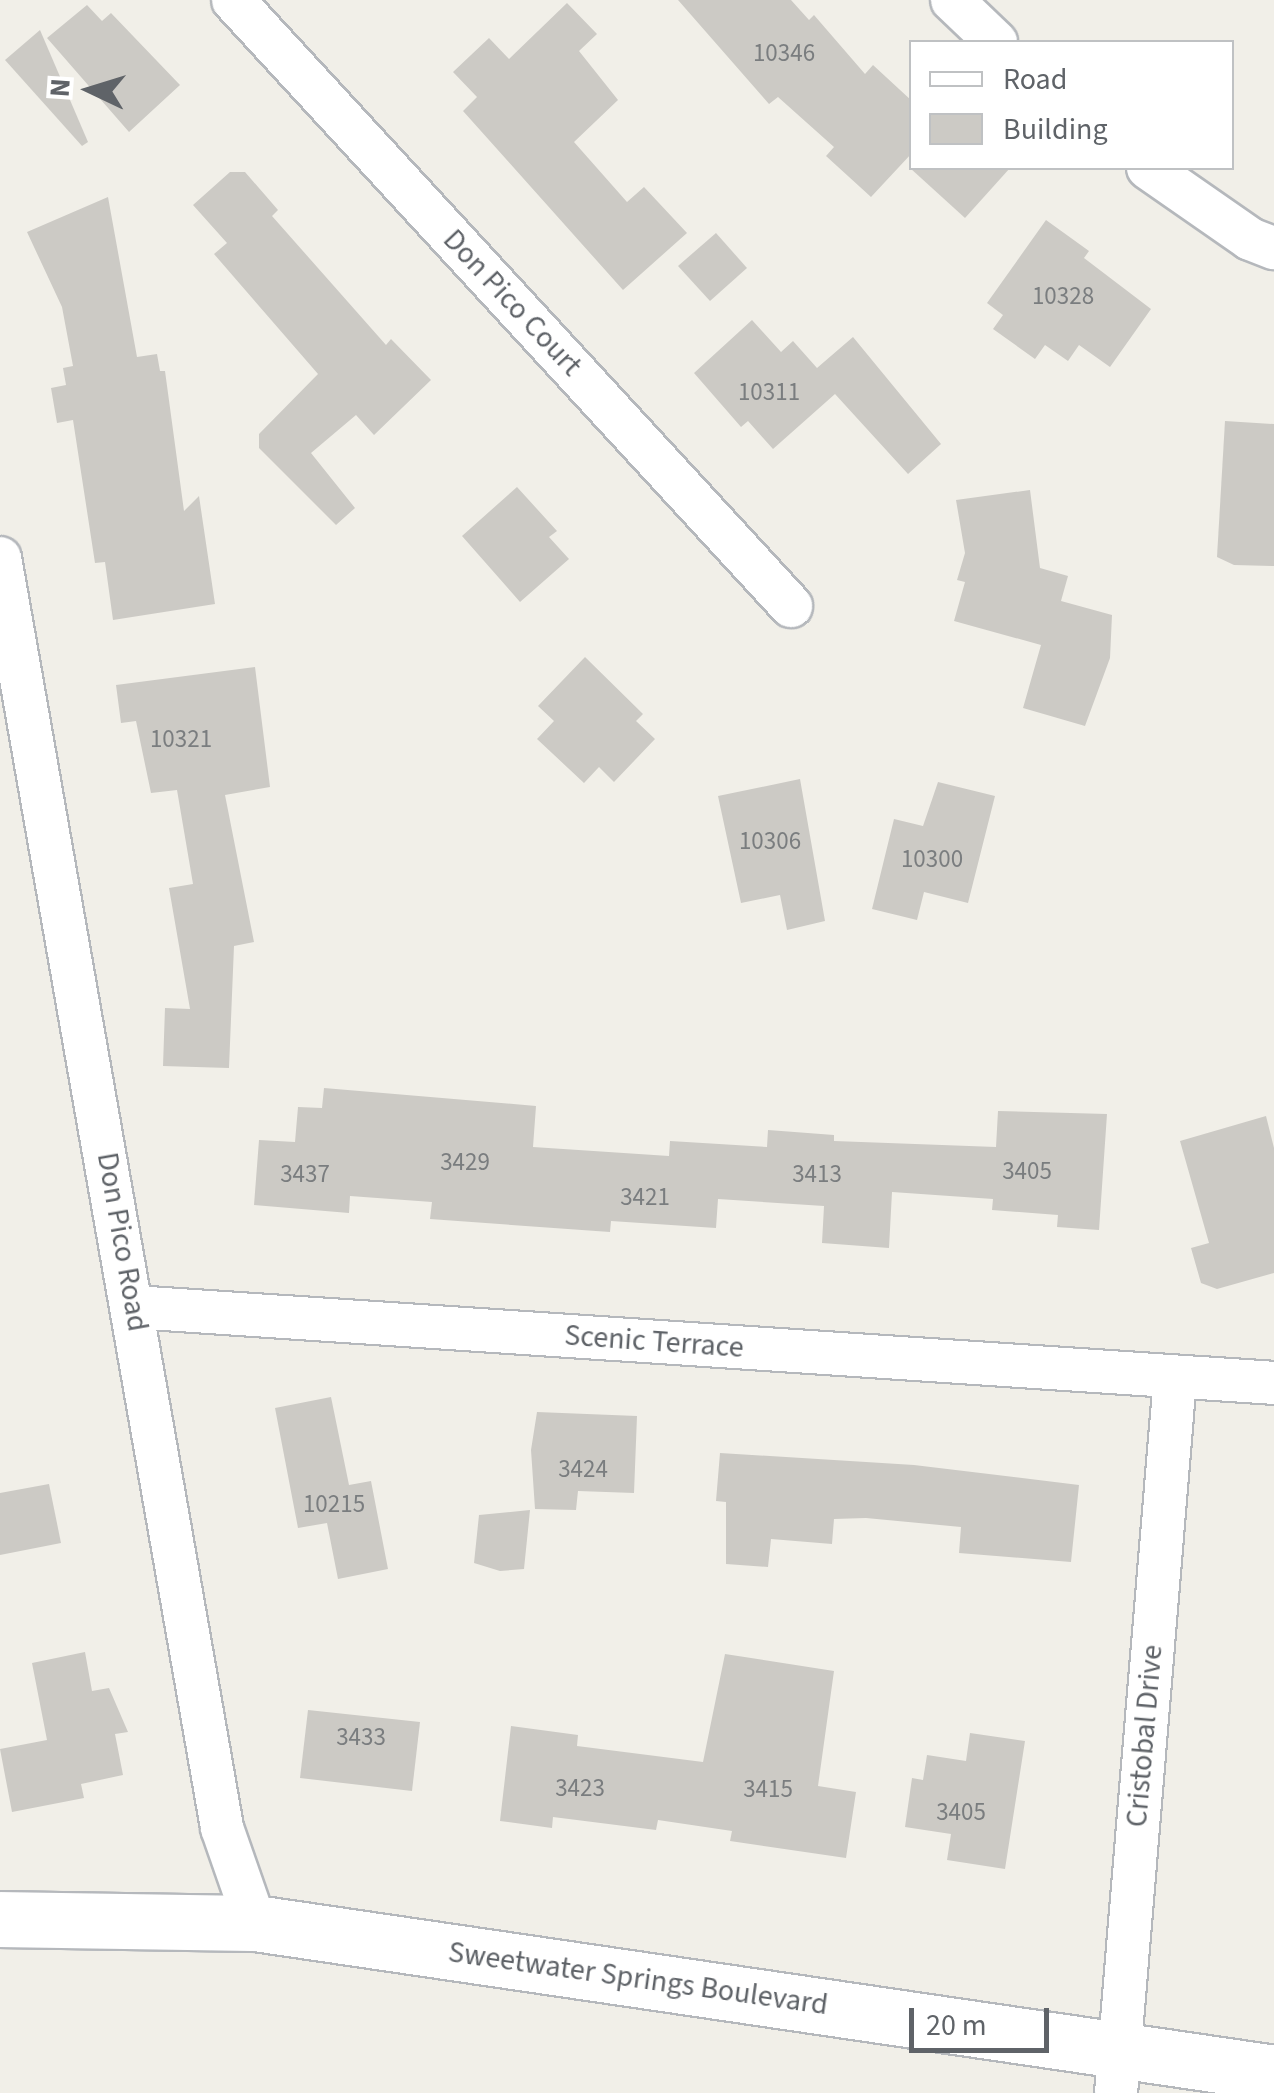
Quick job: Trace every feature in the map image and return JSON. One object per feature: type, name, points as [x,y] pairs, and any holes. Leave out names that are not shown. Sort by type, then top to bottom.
[{"type":"main road","name":"Sweetwater Springs Boulevard","points":[[0,1920],[256,1923],[1118,2071],[1274,2073]]},
{"type":"street","name":"Don Pico Court","points":[[233,0],[791,606]]},
{"type":"street","points":[[952,0],[994,40]]},
{"type":"street","points":[[1151,170],[1250,239],[1274,248]]},
{"type":"street","name":"Don Pico Road","points":[[0,558],[134,1306],[222,1828],[256,1923]]},
{"type":"street","name":"Scenic Terrace","points":[[134,1306],[1274,1383]]},
{"type":"street","name":"Cristobal Drive","points":[[1118,2071],[1175,1378]]},
{"type":"building","points":[[678,0],[791,0],[809,20],[814,15],[865,74],[873,65],[909,98],[909,156],[871,197],[826,156],[834,147],[778,97],[769,104]]},
{"type":"building","points":[[567,3],[597,34],[579,51],[618,100],[574,142],[627,202],[644,187],[687,233],[623,290],[463,111],[477,97],[453,72],[489,38],[509,59]]},
{"type":"building","points":[[87,5],[102,21],[111,13],[180,85],[129,132],[47,38]]},
{"type":"building","points":[[40,30],[88,142],[82,146],[5,60]]},
{"type":"building","points":[[912,170],[1008,170],[965,218]]},
{"type":"building","points":[[230,172],[245,172],[278,210],[272,216],[386,345],[391,339],[431,380],[374,435],[356,415],[311,453],[355,508],[336,525],[259,448],[259,434],[318,374],[214,254],[227,243],[193,205]]},
{"type":"building","points":[[108,197],[137,357],[157,354],[160,371],[165,371],[184,511],[199,496],[215,604],[113,620],[105,562],[95,563],[73,420],[57,423],[51,388],[66,385],[63,368],[73,366],[62,307],[27,232]]},
{"type":"building","points":[[1046,220],[1089,251],[1084,258],[1151,309],[1110,367],[1079,345],[1068,361],[1045,345],[1035,359],[993,329],[1003,315],[987,303]]},
{"type":"building","points":[[716,233],[747,268],[710,301],[678,266]]},
{"type":"building","points":[[752,320],[781,352],[793,341],[817,368],[853,337],[941,444],[908,474],[835,394],[773,449],[748,421],[741,427],[694,373]]},
{"type":"building","points":[[1225,421],[1274,424],[1274,566],[1234,565],[1217,557]]},
{"type":"building","points":[[517,487],[557,531],[549,537],[569,559],[520,602],[462,536]]},
{"type":"building","points":[[1030,490],[1040,568],[1068,576],[1061,601],[1112,615],[1110,658],[1085,726],[1023,708],[1041,645],[954,621],[965,582],[957,580],[965,553],[956,500]]},
{"type":"building","points":[[585,657],[643,714],[636,721],[655,739],[614,782],[599,767],[584,783],[537,739],[554,721],[538,706]]},
{"type":"building","points":[[255,667],[270,787],[225,795],[254,942],[234,946],[229,1068],[163,1066],[165,1008],[190,1009],[169,888],[193,884],[177,790],[151,793],[136,721],[121,723],[116,685]]},
{"type":"building","points":[[800,779],[825,921],[787,930],[780,895],[741,903],[718,796]]},
{"type":"building","points":[[938,782],[995,796],[968,903],[924,892],[917,920],[872,909],[894,819],[923,826]]},
{"type":"building","points":[[324,1088],[536,1106],[533,1147],[669,1156],[670,1141],[767,1147],[768,1130],[834,1135],[834,1141],[996,1147],[998,1111],[1107,1114],[1099,1230],[1057,1227],[1058,1215],[992,1210],[993,1199],[892,1192],[889,1248],[822,1243],[824,1206],[718,1199],[716,1228],[611,1221],[610,1232],[430,1219],[432,1202],[350,1196],[349,1213],[254,1205],[259,1140],[295,1142],[298,1107],[322,1108]]},
{"type":"building","points":[[1266,1116],[1274,1148],[1274,1273],[1217,1289],[1201,1283],[1191,1248],[1209,1243],[1180,1141]]},
{"type":"building","points":[[331,1397],[349,1485],[371,1481],[388,1569],[338,1579],[327,1523],[298,1528],[275,1408]]},
{"type":"building","points":[[537,1412],[637,1416],[634,1493],[578,1491],[576,1510],[535,1509],[531,1450]]},
{"type":"building","points":[[720,1453],[914,1465],[1079,1485],[1071,1562],[959,1553],[961,1527],[866,1518],[834,1519],[832,1544],[771,1539],[768,1567],[726,1564],[726,1502],[716,1501]]},
{"type":"building","points":[[49,1484],[61,1543],[0,1555],[0,1493]]},
{"type":"building","points":[[530,1510],[524,1569],[500,1571],[474,1563],[479,1515]]},
{"type":"building","points":[[85,1652],[92,1691],[109,1688],[128,1732],[115,1734],[123,1775],[81,1784],[84,1798],[12,1812],[0,1749],[47,1740],[32,1663]]},
{"type":"building","points":[[725,1654],[834,1671],[818,1786],[856,1792],[846,1858],[730,1841],[732,1831],[658,1820],[656,1830],[553,1817],[552,1828],[500,1821],[511,1726],[578,1735],[577,1746],[703,1762]]},
{"type":"building","points":[[308,1710],[420,1722],[412,1791],[300,1778]]},
{"type":"building","points":[[970,1733],[1025,1741],[1005,1869],[947,1860],[951,1834],[905,1827],[912,1778],[923,1780],[927,1755],[966,1761]]}]
